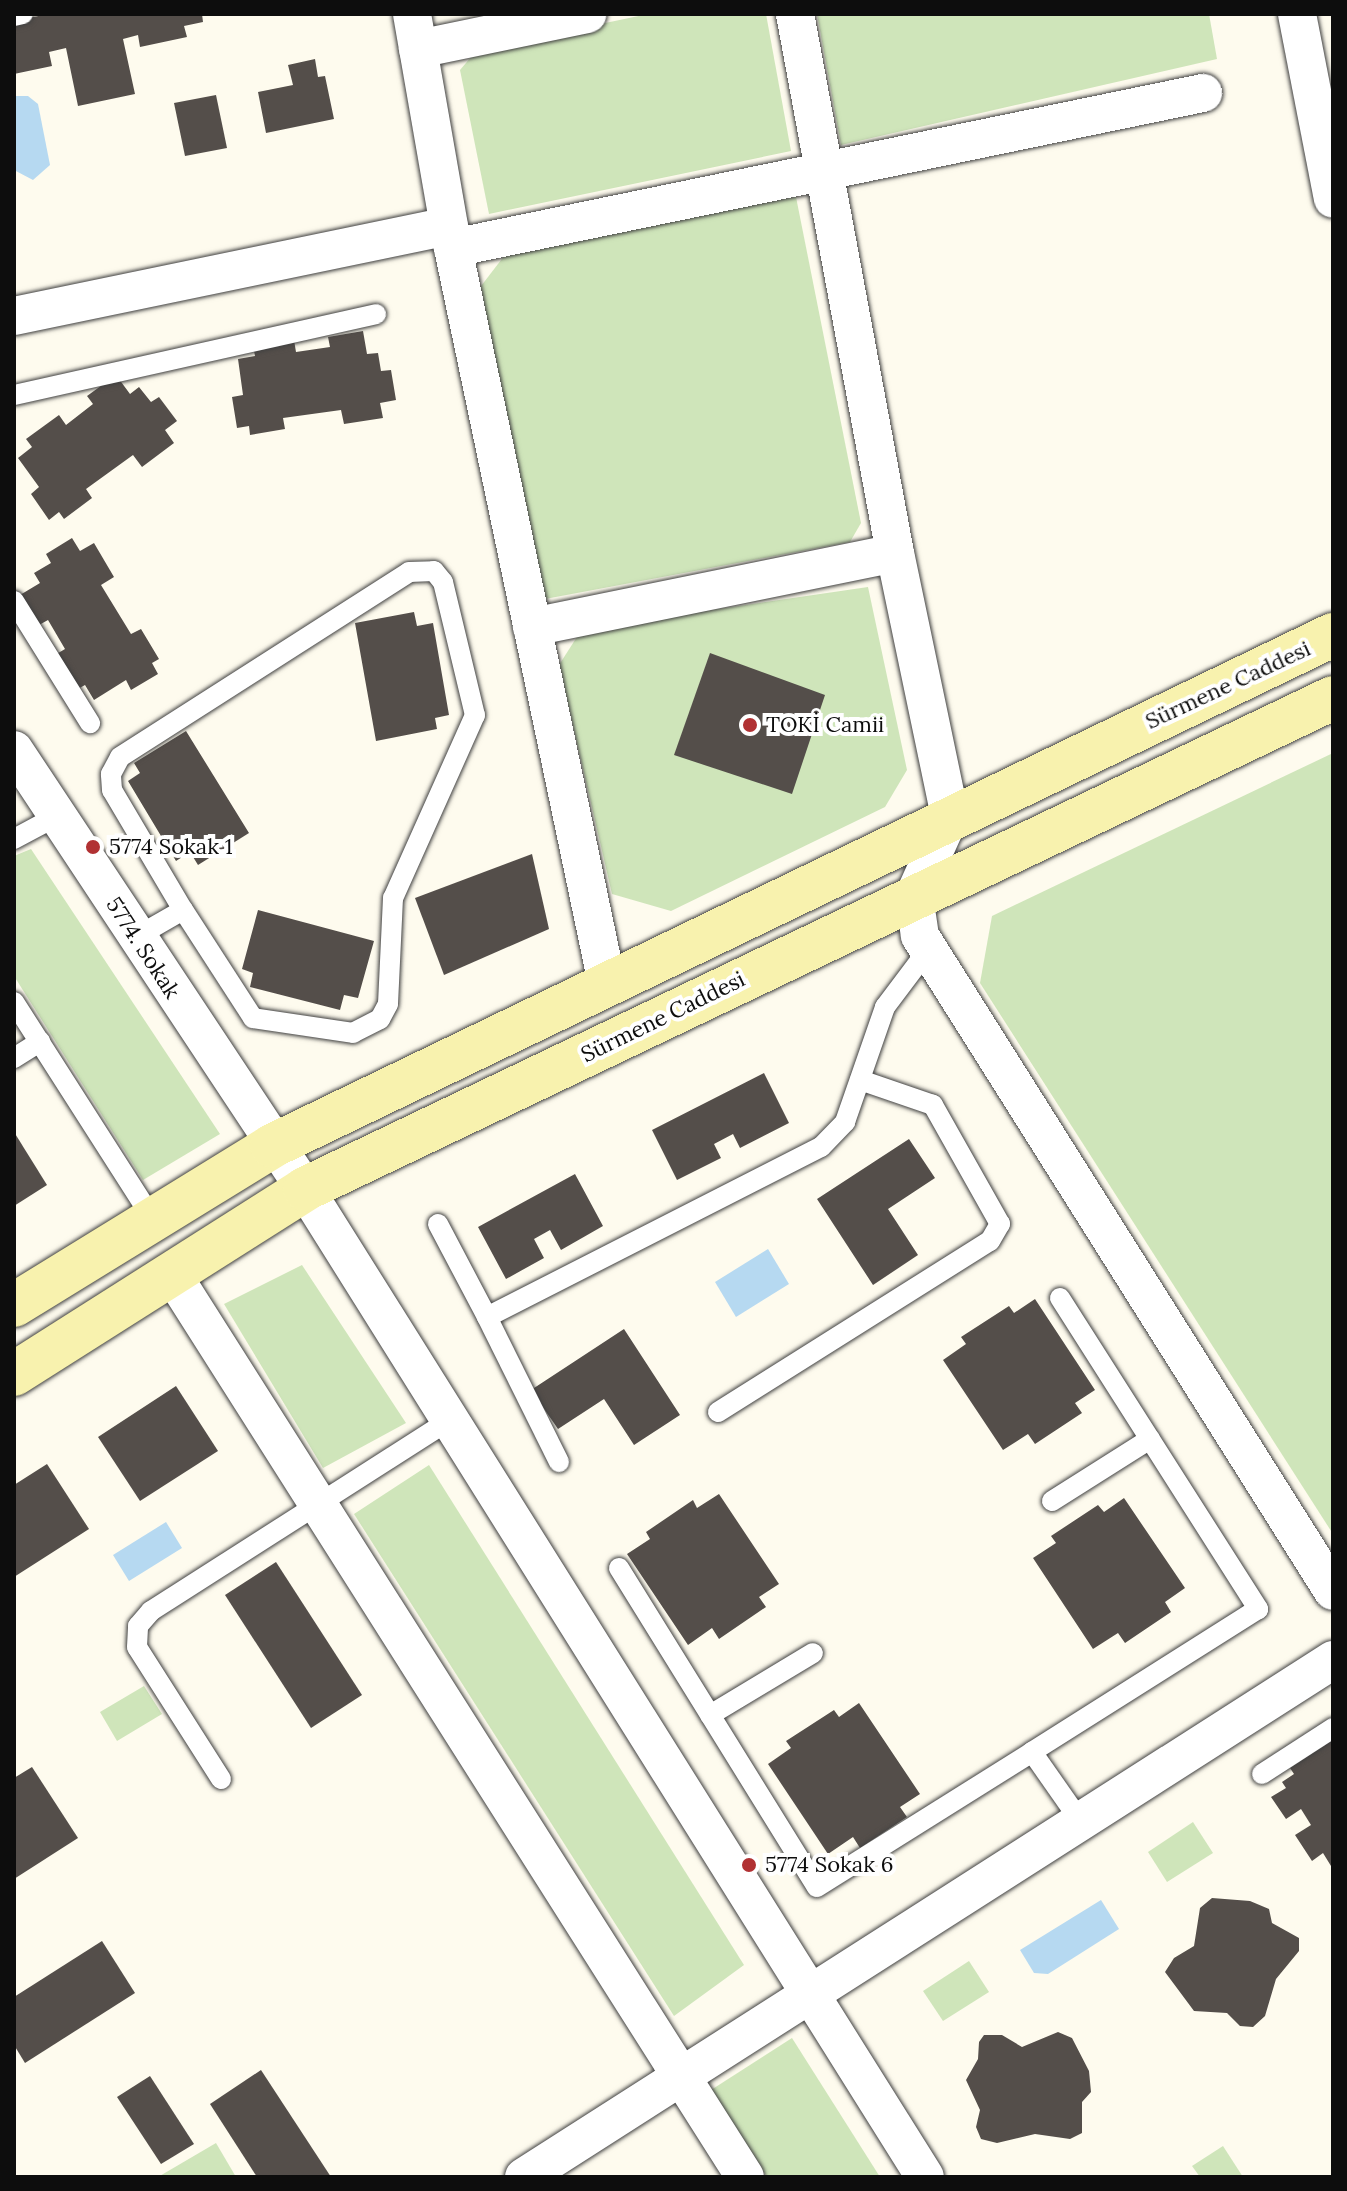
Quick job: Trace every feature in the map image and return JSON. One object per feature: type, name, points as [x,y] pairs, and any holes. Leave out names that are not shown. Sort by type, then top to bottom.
[{"type":"street","points":[[587,14],[415,31],[451,237],[607,983]]},
{"type":"street","points":[[795,14],[895,553],[950,816],[914,896],[920,936],[1333,1591]]},
{"type":"street","points":[[1297,14],[1333,199]]},
{"type":"street","points":[[14,316],[823,171],[1203,93]]},
{"type":"street","points":[[532,627],[895,553]]},
{"type":"street","name":"Sürmene Caddesi","points":[[14,1305],[272,1146],[950,816],[1333,635]]},
{"type":"street","name":"Sürmene Caddesi","points":[[14,1374],[305,1189],[1333,698]]},
{"type":"street","name":"5774. Sokak","points":[[14,750],[272,1146],[305,1189],[814,1993],[925,2177]]},
{"type":"street","points":[[172,1274],[745,2177]]},
{"type":"street","points":[[524,2177],[1333,1660]]},
{"type":"lane","points":[[14,16],[23,14]]},
{"type":"lane","points":[[14,395],[376,314]]},
{"type":"lane","points":[[434,571],[443,582],[475,715],[393,898],[388,1004],[380,1019],[353,1033],[253,1018],[183,910],[112,790],[111,774],[120,757],[409,572],[434,571]]},
{"type":"lane","points":[[14,601],[90,723]]},
{"type":"lane","points":[[14,839],[57,816]]},
{"type":"lane","points":[[136,937],[183,910]]},
{"type":"lane","points":[[487,1317],[821,1147],[845,1122],[885,1007],[928,950]]},
{"type":"lane","points":[[14,1002],[153,1219]]},
{"type":"lane","points":[[14,1058],[40,1042]]},
{"type":"lane","points":[[718,1412],[990,1241],[1000,1224],[933,1105],[860,1080]]},
{"type":"lane","points":[[438,1224],[559,1462]]},
{"type":"lane","points":[[619,1568],[817,1887],[1258,1609],[1060,1298]]},
{"type":"lane","points":[[221,1779],[137,1647],[138,1626],[151,1611],[451,1419]]},
{"type":"lane","points":[[1052,1501],[1150,1439]]},
{"type":"lane","points":[[710,1715],[813,1653]]},
{"type":"lane","points":[[1262,1774],[1333,1728]]},
{"type":"lane","points":[[1032,1752],[1081,1822]]},
{"type":"green space","points":[[648,14],[766,14],[791,151],[489,214],[460,70],[477,50]]},
{"type":"green space","points":[[817,14],[1209,14],[1217,59],[841,145]]},
{"type":"green space","points":[[796,197],[861,523],[850,542],[545,599],[478,290],[511,247]]},
{"type":"green space","points":[[868,587],[907,770],[885,807],[671,911],[612,894],[559,665],[582,629]]},
{"type":"green space","points":[[1333,753],[1333,1534],[980,983],[992,916]]},
{"type":"green space","points":[[31,849],[220,1134],[143,1180],[14,976],[14,856]]},
{"type":"green space","points":[[302,1265],[406,1423],[323,1468],[224,1304]]},
{"type":"green space","points":[[429,1465],[744,1965],[674,2016],[354,1514]]},
{"type":"green space","points":[[144,1686],[162,1714],[117,1741],[100,1712]]},
{"type":"green space","points":[[1193,1822],[1213,1853],[1167,1882],[1148,1852]]},
{"type":"green space","points":[[969,1961],[989,1992],[943,2021],[923,1991]]},
{"type":"green space","points":[[792,2038],[880,2177],[767,2177],[711,2090]]},
{"type":"green space","points":[[216,2143],[236,2177],[158,2177]]},
{"type":"green space","points":[[1223,2146],[1243,2177],[1200,2177],[1192,2166]]},
{"type":"water","points":[[14,96],[28,96],[38,104],[50,165],[33,180],[14,170]]},
{"type":"water","points":[[768,1249],[789,1284],[736,1317],[715,1282]]},
{"type":"water","points":[[166,1522],[182,1548],[129,1581],[113,1555]]},
{"type":"water","points":[[1101,1900],[1119,1929],[1048,1974],[1034,1973],[1020,1950]]},
{"type":"building","points":[[48,14],[202,14],[203,22],[184,26],[187,37],[140,47],[138,35],[123,39],[135,94],[78,106],[66,48],[49,52],[52,66],[14,74],[14,21]]},
{"type":"building","points":[[315,59],[318,77],[325,76],[334,119],[266,133],[258,92],[293,85],[288,65]]},
{"type":"building","points":[[216,95],[227,148],[185,156],[174,103]]},
{"type":"building","points":[[363,331],[367,354],[378,353],[381,371],[391,370],[396,400],[380,403],[383,418],[344,424],[341,410],[283,418],[285,429],[250,435],[249,426],[237,428],[232,397],[243,395],[238,359],[255,356],[253,346],[294,340],[296,352],[330,347],[328,337]]},
{"type":"building","points":[[116,375],[130,394],[139,387],[151,402],[159,397],[177,421],[165,430],[174,443],[142,467],[133,455],[86,489],[92,498],[64,519],[59,512],[49,520],[31,494],[39,487],[18,458],[32,447],[26,439],[59,415],[66,425],[93,404],[87,396]]},
{"type":"building","points":[[72,538],[80,551],[94,543],[114,577],[101,585],[131,634],[141,629],[159,659],[152,663],[158,674],[131,690],[126,680],[94,700],[85,685],[76,690],[55,655],[65,649],[48,620],[39,625],[20,595],[40,583],[34,573],[51,563],[46,554]]},
{"type":"building","points":[[414,612],[417,626],[433,623],[449,715],[435,718],[437,729],[376,741],[355,623]]},
{"type":"building","name":"TOKİ Camii","points":[[710,653],[825,695],[792,794],[674,755]]},
{"type":"building","points":[[186,731],[249,833],[198,865],[190,852],[176,861],[128,781],[140,773],[134,763]]},
{"type":"building","points":[[532,854],[549,929],[444,975],[415,898]]},
{"type":"building","points":[[258,910],[374,941],[358,998],[344,995],[340,1010],[250,987],[253,973],[242,969]]},
{"type":"building","points":[[764,1073],[789,1123],[740,1148],[733,1134],[714,1144],[721,1158],[677,1180],[652,1130]]},
{"type":"building","points":[[14,1132],[47,1185],[14,1206]]},
{"type":"building","points":[[909,1139],[935,1178],[888,1209],[918,1255],[873,1285],[817,1199]]},
{"type":"building","points":[[575,1174],[603,1226],[561,1250],[550,1230],[534,1239],[544,1258],[506,1279],[478,1227]]},
{"type":"building","points":[[1035,1299],[1095,1390],[1075,1403],[1082,1413],[1035,1444],[1028,1434],[1003,1450],[943,1360],[966,1344],[961,1337],[1009,1306],[1014,1313]]},
{"type":"building","points":[[624,1329],[680,1415],[634,1445],[604,1399],[558,1429],[531,1390]]},
{"type":"building","points":[[176,1386],[218,1451],[140,1501],[98,1437]]},
{"type":"building","points":[[47,1464],[89,1529],[14,1577],[14,1485]]},
{"type":"building","points":[[719,1494],[779,1584],[759,1597],[766,1607],[719,1639],[712,1628],[688,1645],[627,1554],[650,1539],[646,1532],[693,1500],[697,1508]]},
{"type":"building","points":[[1124,1498],[1185,1588],[1165,1602],[1171,1612],[1125,1643],[1118,1633],[1093,1649],[1033,1558],[1056,1543],[1051,1536],[1098,1505],[1104,1512]]},
{"type":"building","points":[[276,1562],[362,1695],[311,1728],[225,1595]]},
{"type":"building","points":[[859,1703],[920,1794],[900,1807],[907,1817],[860,1848],[853,1837],[828,1854],[768,1764],[791,1748],[786,1741],[834,1710],[839,1717]]},
{"type":"building","points":[[1333,1740],[1331,1866],[1323,1853],[1312,1861],[1295,1835],[1311,1825],[1301,1809],[1286,1819],[1271,1797],[1286,1788],[1282,1782],[1294,1774],[1290,1768]]},
{"type":"building","points":[[32,1767],[78,1838],[14,1879],[14,1778]]},
{"type":"building","points":[[1212,1898],[1250,1901],[1269,1909],[1272,1923],[1299,1938],[1299,1951],[1276,1979],[1265,2016],[1253,2027],[1240,2026],[1227,2013],[1194,2011],[1165,1972],[1174,1958],[1194,1946],[1200,1908]]},
{"type":"building","points":[[102,1941],[135,1993],[25,2063],[14,2045],[14,1997]]},
{"type":"building","points":[[1058,2032],[1072,2038],[1089,2071],[1091,2092],[1082,2102],[1082,2133],[1070,2139],[1035,2134],[997,2143],[981,2139],[976,2127],[980,2110],[966,2080],[978,2059],[979,2042],[984,2035],[1002,2035],[1022,2047]]},
{"type":"building","points":[[261,2070],[331,2177],[257,2177],[210,2104]]},
{"type":"building","points":[[150,2076],[194,2144],[161,2164],[117,2097]]},
{"type":"place","name":"TOKİ Camii","points":[[750,725]]},
{"type":"place","name":"5774 Sokak 1","points":[[93,847]]},
{"type":"place","name":"5774 Sokak 6","points":[[749,1865]]}]
